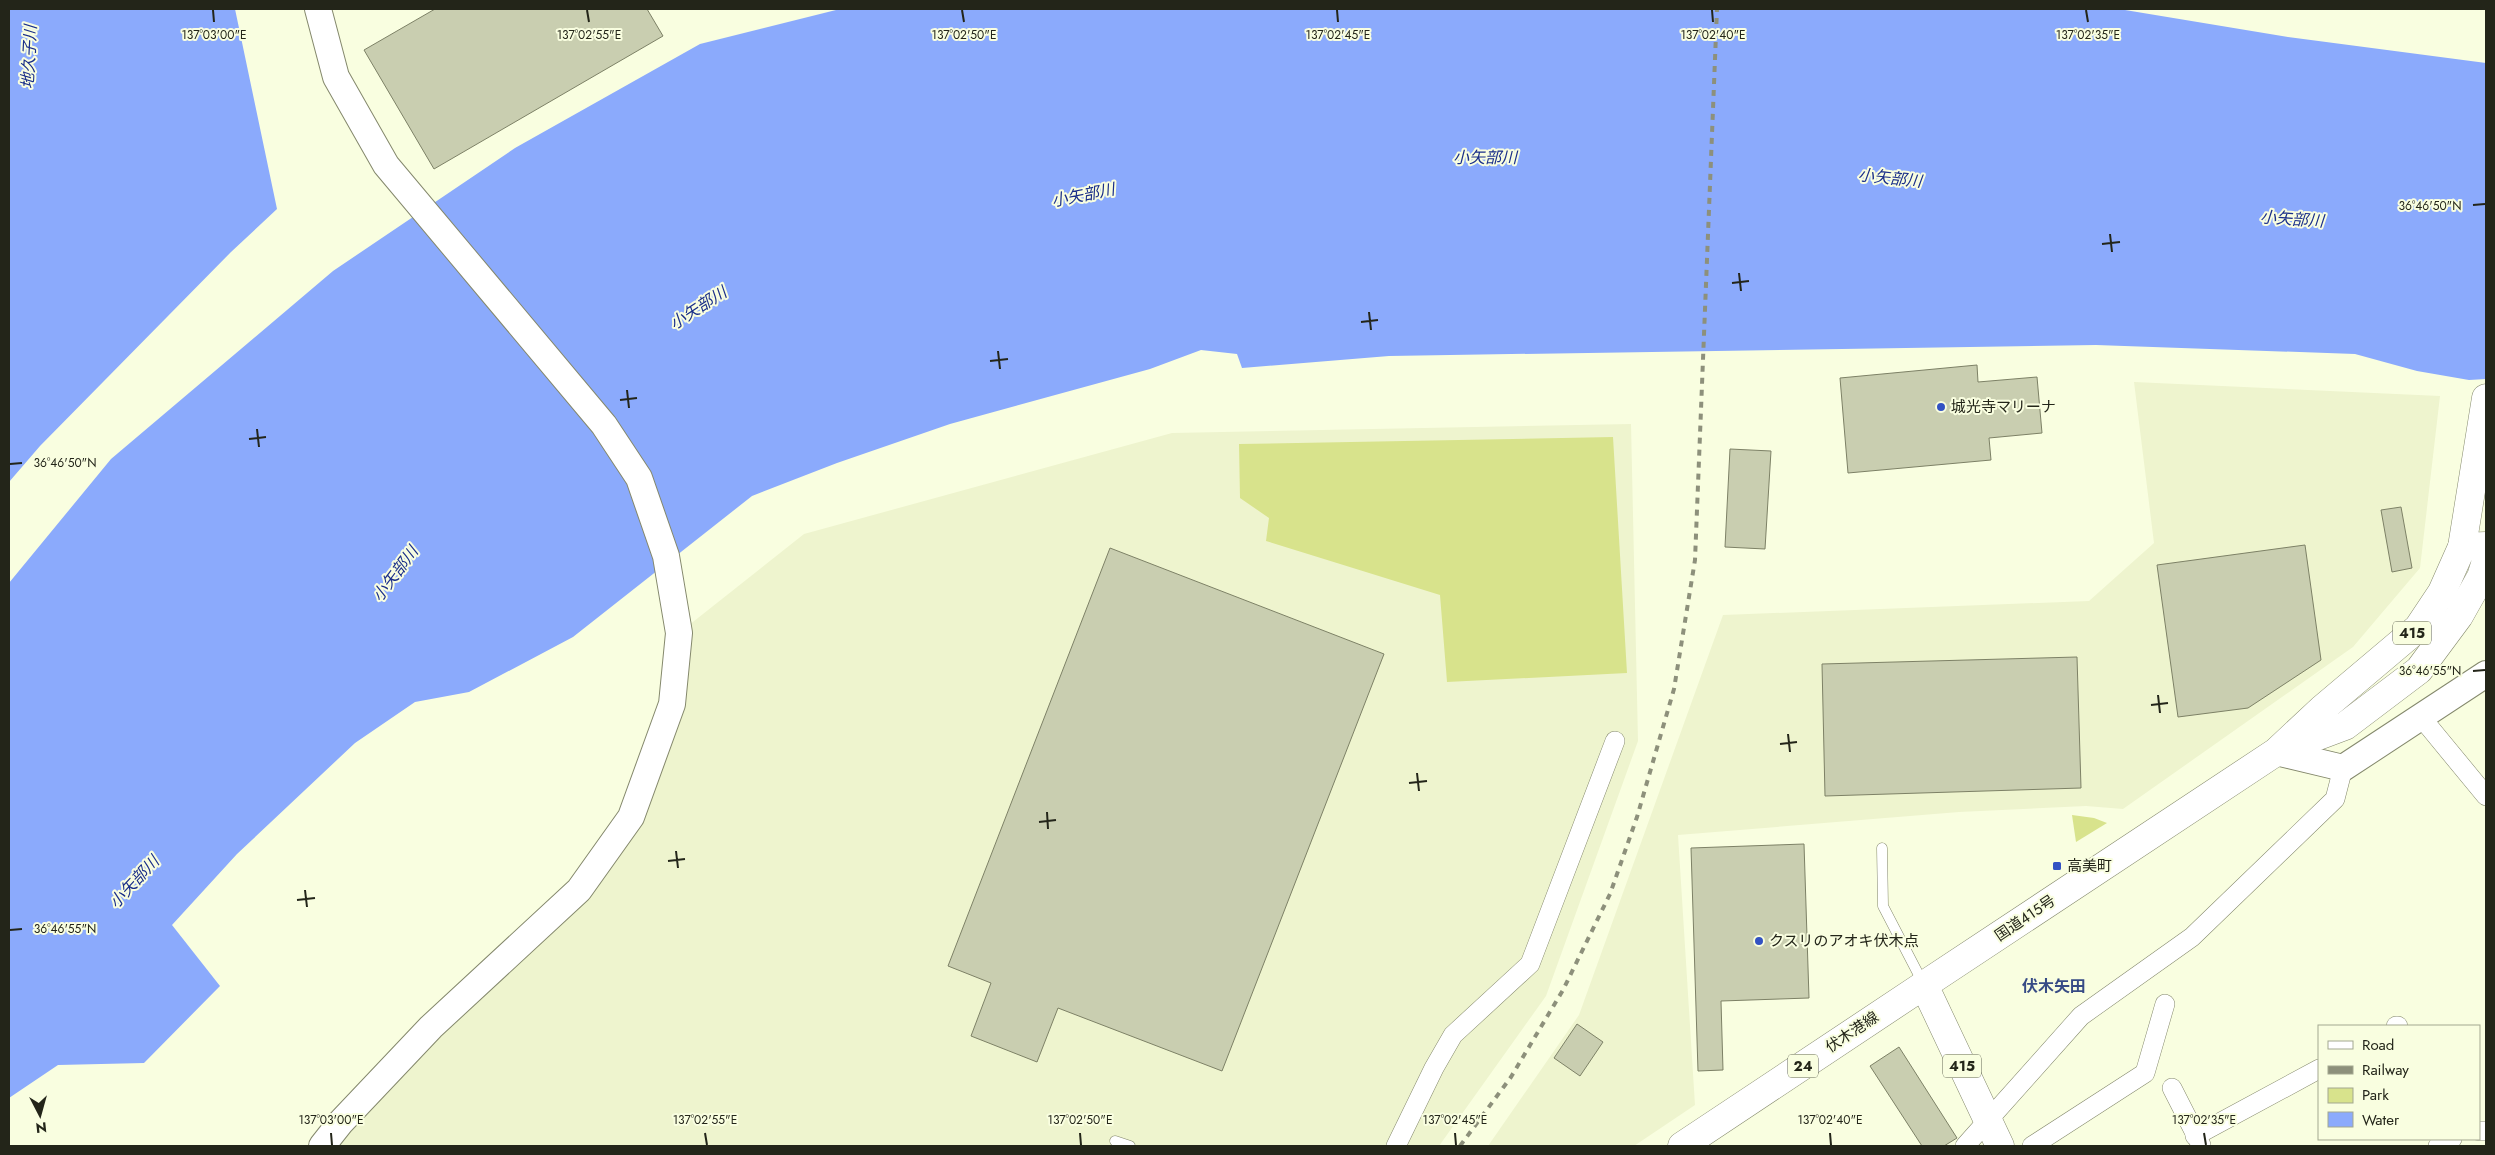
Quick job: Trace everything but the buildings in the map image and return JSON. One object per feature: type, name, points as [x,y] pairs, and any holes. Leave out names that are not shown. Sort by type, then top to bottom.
[{"type":"main road","name":"国道415号","points":[[1924,985],[2276,752],[2322,709],[2418,628],[2474,546],[2475,468],[2486,398]]},
{"type":"main road","name":"国道415号","points":[[2276,752],[2345,726],[2419,670],[2459,616],[2482,577],[2486,561]]},
{"type":"main road","name":"415","points":[[1924,985],[2000,1146]]},
{"type":"main road","name":"伏木港線","points":[[1682,1146],[1924,985]]},
{"type":"street","points":[[318,9],[336,77],[386,165],[604,426],[640,478],[666,556],[680,633],[672,704],[631,818],[579,890],[431,1027],[322,1146]]},
{"type":"street","points":[[1965,1146],[2081,1016],[2192,937],[2335,799],[2344,768],[2486,674]]},
{"type":"street","points":[[2421,716],[2486,796]]},
{"type":"street","points":[[1396,1146],[1434,1068],[1453,1035],[1530,964],[1615,741]]},
{"type":"street","points":[[2276,752],[2344,768]]},
{"type":"street","points":[[2032,1146],[2145,1072],[2165,1004]]},
{"type":"street","points":[[2172,1088],[2198,1141],[2318,1070]]},
{"type":"street","points":[[2438,1146],[2450,1140]]},
{"type":"lane","points":[[1882,848],[1883,906],[1924,985]]},
{"type":"lane","points":[[1115,1140],[1130,1146]]},
{"type":"shaded area","points":[[2134,382],[2440,396],[2420,568],[2353,647],[2123,809],[2086,806],[1959,812],[1678,835],[1695,1105],[1634,1146],[1488,1146],[1579,1015],[1723,615],[2089,601],[2154,543]]},
{"type":"shaded area","points":[[1631,424],[1638,741],[1546,996],[1439,1146],[322,1146],[631,817],[679,633],[804,534],[1172,433]]},
{"type":"green space","points":[[1613,437],[1627,673],[1447,682],[1440,595],[1266,541],[1269,518],[1240,498],[1239,444]]},
{"type":"green space","points":[[2072,815],[2094,818],[2107,823],[2076,842]]},
{"type":"water","name":"地久子川","points":[[9,9],[235,9],[277,209],[231,252],[40,446],[9,482]]},
{"type":"water","name":"小矢部川","points":[[840,9],[2119,9],[2288,37],[2486,63],[2486,379],[2469,380],[2417,371],[2355,354],[2096,345],[1389,356],[1242,368],[1237,354],[1201,350],[1150,369],[950,424],[837,463],[752,496],[573,637],[469,692],[415,702],[355,743],[237,854],[172,925],[220,986],[144,1063],[58,1065],[9,1098],[9,583],[111,459],[333,271],[515,148],[700,44]]},
{"type":"railway","points":[[1460,1146],[1511,1077],[1563,990],[1610,894],[1637,817],[1674,689],[1695,560],[1717,9]]},
{"type":"place","name":"城光寺マリーナ","points":[[1941,407]]},
{"type":"place","name":"高美町","points":[[2057,866]]},
{"type":"place","name":"クスリのアオキ伏木点","points":[[1759,941]]},
{"type":"district","name":"伏木矢田","points":[[2054,986]]}]
